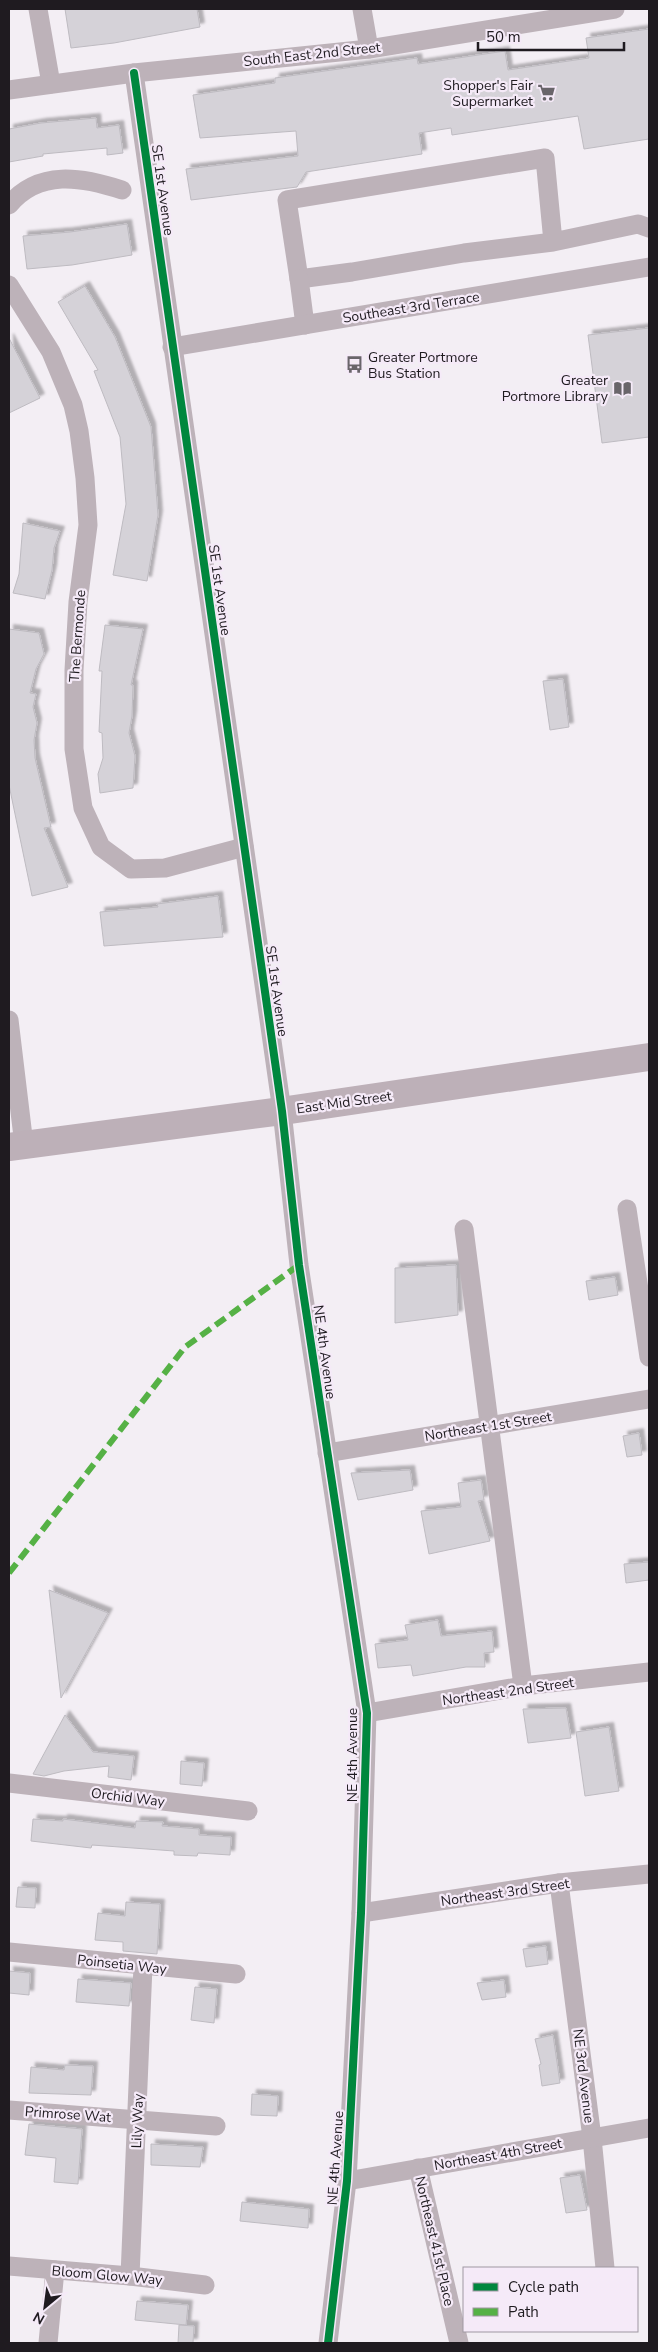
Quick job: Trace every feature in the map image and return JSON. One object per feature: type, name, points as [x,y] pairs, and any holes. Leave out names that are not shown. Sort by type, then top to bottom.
[{"type":"street","points":[[38,9],[51,84]]},
{"type":"street","points":[[362,9],[369,49]]},
{"type":"street","name":"South East 2nd Street","points":[[9,90],[134,73],[369,49],[614,9]]},
{"type":"street","name":"SE 1st Avenue","points":[[134,73],[282,1111]]},
{"type":"street","points":[[305,325],[288,200],[546,158],[553,242]]},
{"type":"street","points":[[9,205],[24,192],[43,181],[68,178],[92,180],[122,190]]},
{"type":"street","points":[[299,279],[464,253],[553,242],[638,224],[649,228]]},
{"type":"street","name":"Southeast 3rd Terrace","points":[[172,347],[649,267]]},
{"type":"street","name":"The Bermonde","points":[[9,285],[51,352],[73,404],[79,431],[88,524],[78,602],[74,670],[74,749],[83,808],[101,847],[131,869],[165,868],[244,848]]},
{"type":"street","points":[[9,1026],[16,1146]]},
{"type":"street","name":"East Mid Street","points":[[16,1146],[282,1111],[649,1057]]},
{"type":"street","name":"NE 4th Avenue","points":[[282,1111],[300,1265],[366,1713],[361,1913],[347,2181],[328,2343]]},
{"type":"street","points":[[627,1209],[649,1357]]},
{"type":"street","points":[[464,1229],[523,1686]]},
{"type":"street","name":"Northeast 1st Street","points":[[327,1453],[649,1399]]},
{"type":"street","name":"Northeast 2nd Street","points":[[366,1713],[523,1686],[649,1672]]},
{"type":"street","name":"Orchid Way","points":[[9,1783],[248,1811]]},
{"type":"street","name":"Northeast 3rd Street","points":[[361,1913],[559,1883],[649,1874]]},
{"type":"street","name":"NE 3rd Avenue","points":[[559,1883],[592,2138],[605,2267]]},
{"type":"street","name":"Poinsetia Way","points":[[9,1952],[236,1974]]},
{"type":"street","name":"Lily Way","points":[[130,2276],[143,1966]]},
{"type":"street","name":"Primrose Wat","points":[[9,2110],[216,2126]]},
{"type":"street","name":"Northeast 4th Street","points":[[347,2181],[649,2128]]},
{"type":"street","name":"Northeast 41st Place","points":[[418,2168],[459,2343]]},
{"type":"street","name":"Bloom Glow Way","points":[[9,2266],[130,2276],[206,2286]]},
{"type":"street","points":[[48,2343],[55,2270]]},
{"type":"building","points":[[65,9],[197,9],[200,27],[114,43],[71,48]]},
{"type":"building","points":[[649,29],[649,139],[584,149],[578,116],[452,135],[451,128],[419,133],[422,154],[306,172],[297,187],[191,200],[186,169],[298,156],[296,131],[200,138],[193,95],[275,83],[275,78],[417,58],[418,64],[505,51],[508,70],[589,58],[586,38]]},
{"type":"building","points":[[96,118],[97,128],[119,125],[123,153],[107,155],[107,148],[43,154],[43,156],[9,162],[9,129],[41,123]]},
{"type":"building","points":[[127,224],[132,255],[72,265],[27,269],[23,236]]},
{"type":"building","points":[[85,286],[115,337],[151,427],[158,515],[147,581],[113,575],[126,504],[120,437],[94,371],[98,370],[58,302]]},
{"type":"building","name":"Greater Portmore Library","points":[[649,328],[649,437],[602,443],[588,335]]},
{"type":"building","points":[[9,338],[40,398],[9,413]]},
{"type":"building","points":[[23,523],[60,531],[54,548],[52,570],[45,599],[13,593],[19,574]]},
{"type":"building","points":[[105,625],[143,629],[131,685],[133,685],[132,716],[129,733],[135,756],[133,788],[100,793],[98,774],[103,758],[102,733],[99,732],[102,671],[99,671]]},
{"type":"building","points":[[9,629],[39,633],[44,654],[36,669],[30,693],[36,694],[33,707],[37,723],[34,740],[35,758],[51,827],[44,828],[68,887],[32,896],[9,785]]},
{"type":"building","points":[[563,679],[569,727],[550,730],[543,681]]},
{"type":"building","points":[[218,896],[223,937],[104,946],[100,912],[158,907],[157,904]]},
{"type":"building","points":[[456,1265],[458,1315],[395,1323],[395,1268]]},
{"type":"building","points":[[615,1277],[618,1295],[589,1300],[586,1281]]},
{"type":"building","points":[[639,1433],[642,1455],[627,1457],[623,1436]]},
{"type":"building","points":[[410,1470],[413,1490],[358,1500],[351,1473]]},
{"type":"building","points":[[481,1480],[484,1500],[478,1501],[490,1541],[429,1554],[421,1511],[461,1507],[458,1483]]},
{"type":"building","points":[[649,1562],[649,1580],[626,1583],[624,1564]]},
{"type":"building","points":[[49,1590],[108,1613],[61,1698]]},
{"type":"building","points":[[438,1620],[441,1636],[492,1631],[494,1652],[484,1653],[485,1667],[466,1667],[413,1676],[411,1665],[378,1668],[375,1644],[408,1640],[405,1625]]},
{"type":"building","points":[[566,1708],[571,1738],[528,1743],[523,1709]]},
{"type":"building","points":[[65,1715],[93,1752],[134,1756],[131,1780],[108,1777],[109,1766],[64,1771],[44,1776],[33,1774]]},
{"type":"building","points":[[609,1727],[619,1791],[585,1796],[576,1732]]},
{"type":"building","points":[[181,1761],[204,1763],[202,1786],[180,1784]]},
{"type":"building","points":[[33,1819],[63,1821],[63,1819],[135,1828],[136,1821],[163,1822],[162,1826],[199,1829],[199,1835],[231,1837],[230,1855],[198,1853],[197,1856],[174,1855],[174,1851],[92,1845],[91,1848],[31,1841]]},
{"type":"building","points":[[18,1887],[36,1888],[35,1908],[16,1907]]},
{"type":"building","points":[[126,1902],[160,1904],[157,1954],[123,1951],[123,1942],[95,1940],[98,1913],[125,1916]]},
{"type":"building","points":[[546,1946],[548,1964],[526,1967],[523,1949]]},
{"type":"building","points":[[9,1971],[30,1973],[29,1995],[9,1993]]},
{"type":"building","points":[[78,1979],[131,1983],[129,2006],[76,2002]]},
{"type":"building","points":[[504,1980],[506,1997],[482,2000],[477,1983]]},
{"type":"building","points":[[195,1987],[217,1989],[214,2023],[191,2020]]},
{"type":"building","points":[[553,2035],[560,2083],[542,2086],[539,2065],[541,2064],[535,2039]]},
{"type":"building","points":[[65,2065],[93,2066],[91,2095],[29,2093],[31,2067],[64,2070]]},
{"type":"building","points":[[252,2094],[278,2096],[277,2116],[251,2115]]},
{"type":"building","points":[[29,2124],[82,2129],[78,2184],[54,2182],[56,2158],[25,2155]]},
{"type":"building","points":[[151,2144],[203,2147],[200,2167],[151,2165]]},
{"type":"building","points":[[580,2175],[587,2210],[566,2213],[560,2178]]},
{"type":"building","points":[[242,2202],[309,2209],[308,2228],[240,2221]]},
{"type":"building","points":[[137,2301],[188,2305],[186,2325],[135,2320]]},
{"type":"building","points":[[179,2325],[194,2326],[193,2343],[178,2343]]},
{"type":"marked path","points":[[9,1573],[185,1347],[299,1265]]},
{"type":"cycle path","points":[[134,73],[282,1111],[299,1265],[367,1713],[361,1913],[347,2181],[328,2343]]},
{"type":"place","name":"Shopper's Fair Supermarket","points":[[547,93]]},
{"type":"place","name":"Greater Portmore Bus Station","points":[[354,365]]},
{"type":"place","name":"Greater Portmore Library","points":[[622,388]]}]
